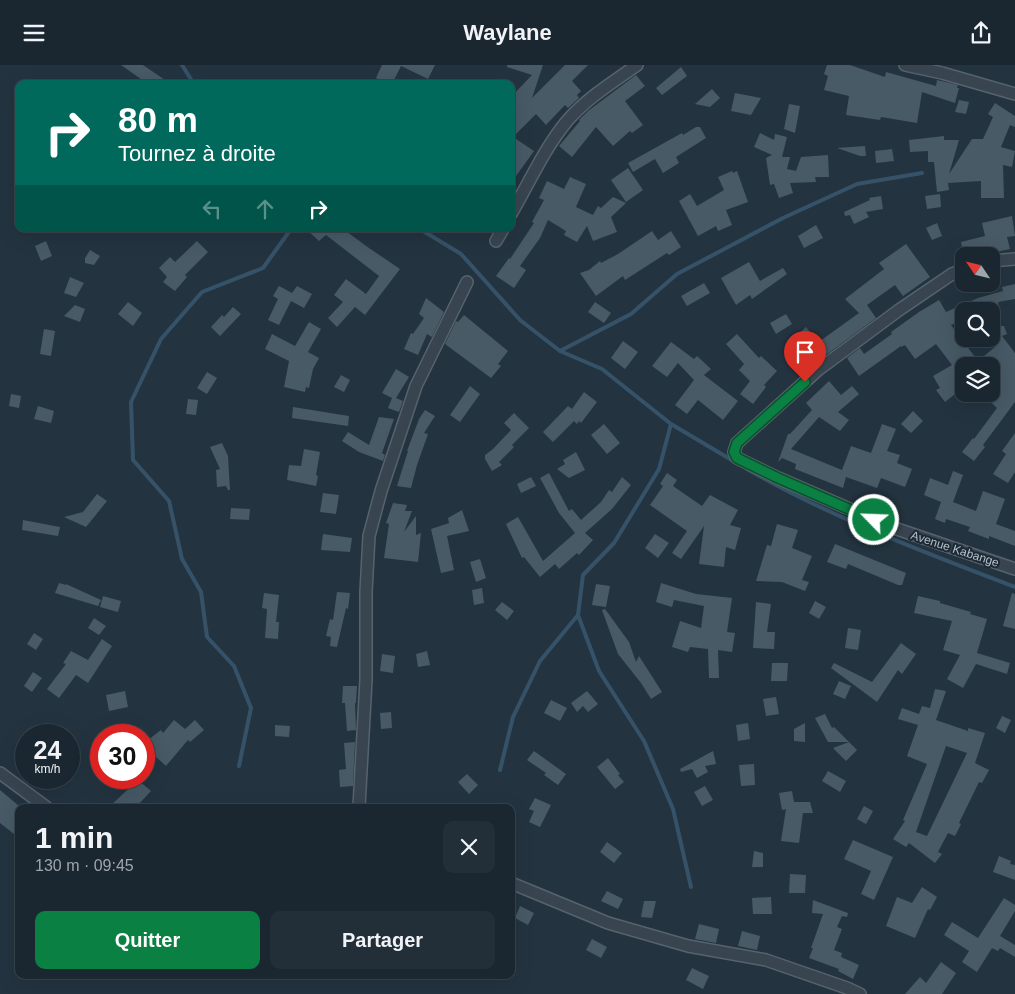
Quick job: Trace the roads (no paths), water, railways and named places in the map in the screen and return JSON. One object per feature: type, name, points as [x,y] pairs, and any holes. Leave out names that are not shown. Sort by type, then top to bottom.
[{"type":"street","points":[[515,207],[550,144],[568,121],[589,100],[637,65]]},
{"type":"street","points":[[905,65],[942,73],[1015,94]]},
{"type":"street","points":[[496,241],[501,232]]},
{"type":"street","points":[[1000,260],[1015,259]]},
{"type":"street","name":"Avenue Kabange","points":[[955,272],[899,310],[818,370],[737,443],[734,452],[737,458],[778,478],[891,527],[1015,569]]},
{"type":"street","points":[[359,804],[366,680],[366,592],[369,536],[381,491],[416,386],[467,282]]},
{"type":"street","points":[[0,773],[42,804]]},
{"type":"street","points":[[515,885],[608,923],[688,946],[766,961],[860,994]]},
{"type":"waterway","points":[[182,65],[191,80]]},
{"type":"waterway","points":[[560,351],[631,314],[677,274],[783,218],[857,184],[922,173]]},
{"type":"waterway","points":[[239,766],[251,708],[234,666],[207,637],[201,592],[182,559],[169,501],[133,460],[131,402],[161,339],[202,292],[263,268],[289,232]]},
{"type":"waterway","points":[[425,232],[461,254],[520,320],[560,351],[602,369],[671,424],[735,462]]},
{"type":"waterway","points":[[671,424],[659,469],[614,543],[583,575],[578,615],[599,671],[644,741],[673,809],[691,887]]},
{"type":"waterway","points":[[747,469],[845,519],[1015,587]]},
{"type":"waterway","points":[[500,770],[513,717],[540,661],[578,615]]}]
